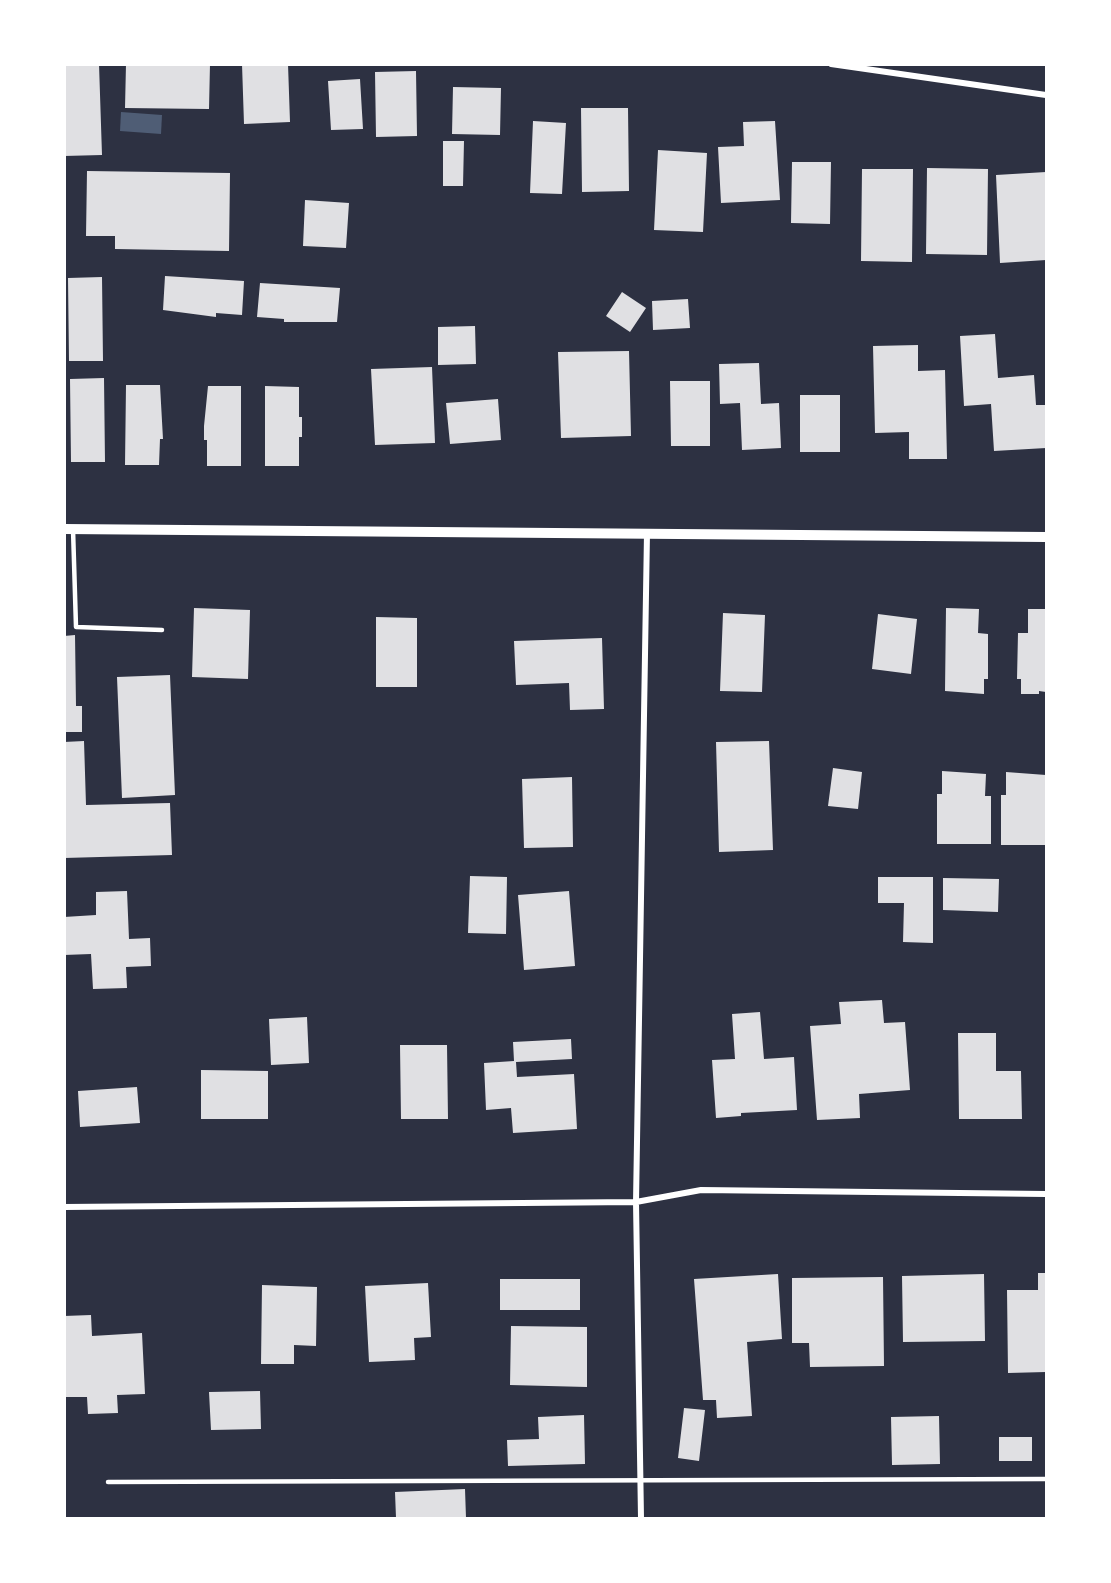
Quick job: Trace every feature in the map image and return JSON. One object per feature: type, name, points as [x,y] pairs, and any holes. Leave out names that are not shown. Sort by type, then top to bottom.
[{"type":"street","points":[[831,64],[1047,95]]},
{"type":"street","points":[[69,529],[1047,537]]},
{"type":"street","points":[[641,1518],[636,1202],[647,533]]},
{"type":"street","points":[[64,1207],[636,1202],[701,1190],[1047,1194]]},
{"type":"lane","points":[[69,529],[76,627],[162,630]]},
{"type":"lane","points":[[108,1482],[1047,1479]]},
{"type":"water","points":[[121,112],[162,115],[161,134],[120,131]]},
{"type":"building","points":[[64,64],[99,64],[102,155],[64,156]]},
{"type":"building","points":[[126,64],[210,64],[209,109],[125,108]]},
{"type":"building","points":[[242,64],[288,64],[290,122],[244,124]]},
{"type":"building","points":[[416,71],[417,136],[376,137],[375,72]]},
{"type":"building","points":[[360,79],[363,129],[331,130],[328,81]]},
{"type":"building","points":[[453,87],[501,88],[500,135],[452,134]]},
{"type":"building","points":[[581,108],[628,108],[629,191],[582,192]]},
{"type":"building","points":[[533,121],[566,123],[562,194],[530,193]]},
{"type":"building","points":[[775,121],[780,200],[721,203],[718,147],[744,146],[743,122]]},
{"type":"building","points":[[443,141],[464,141],[463,186],[443,186]]},
{"type":"building","points":[[658,150],[707,153],[703,232],[654,230]]},
{"type":"building","points":[[792,162],[831,162],[830,224],[791,223]]},
{"type":"building","points":[[927,168],[988,169],[987,255],[926,254]]},
{"type":"building","points":[[862,169],[913,169],[912,262],[861,261]]},
{"type":"building","points":[[87,171],[230,173],[229,251],[115,249],[115,236],[86,236]]},
{"type":"building","points":[[1046,172],[1046,260],[1000,263],[996,175]]},
{"type":"building","points":[[305,200],[349,203],[346,248],[303,246]]},
{"type":"building","points":[[165,276],[244,281],[242,315],[216,313],[216,317],[163,310]]},
{"type":"building","points":[[102,277],[103,361],[69,361],[68,278]]},
{"type":"building","points":[[260,283],[340,288],[337,322],[284,322],[284,319],[257,317]]},
{"type":"building","points":[[622,292],[646,308],[630,332],[606,316]]},
{"type":"building","points":[[688,299],[690,328],[653,330],[652,301]]},
{"type":"building","points":[[475,326],[476,364],[438,365],[438,327]]},
{"type":"building","points":[[995,334],[998,378],[1034,375],[1036,405],[1046,405],[1046,448],[994,451],[991,404],[964,406],[960,336]]},
{"type":"building","points":[[918,345],[918,371],[945,370],[947,459],[909,459],[909,432],[875,433],[873,346]]},
{"type":"building","points":[[629,351],[631,436],[561,438],[558,352]]},
{"type":"building","points":[[759,363],[761,404],[779,403],[781,448],[742,450],[740,403],[720,404],[719,364]]},
{"type":"building","points":[[432,367],[435,443],[375,445],[371,369]]},
{"type":"building","points":[[104,378],[105,462],[71,462],[70,379]]},
{"type":"building","points":[[670,381],[710,381],[710,446],[671,446]]},
{"type":"building","points":[[126,385],[160,385],[163,439],[160,439],[159,465],[125,465]]},
{"type":"building","points":[[208,386],[241,386],[241,466],[207,466],[207,440],[204,440],[204,426]]},
{"type":"building","points":[[265,386],[299,387],[302,437],[299,437],[299,466],[265,466]]},
{"type":"building","points":[[800,395],[840,395],[840,452],[800,452]]},
{"type":"building","points":[[498,399],[501,440],[450,444],[446,403]]},
{"type":"building","points":[[194,608],[250,610],[248,679],[192,677]]},
{"type":"building","points":[[946,608],[979,609],[978,633],[988,634],[988,679],[984,679],[984,694],[945,691]]},
{"type":"building","points":[[1028,609],[1046,609],[1046,692],[1039,691],[1039,694],[1021,694],[1021,679],[1017,679],[1018,633],[1028,633]]},
{"type":"building","points":[[723,613],[765,615],[762,692],[720,691]]},
{"type":"building","points":[[878,614],[917,619],[911,674],[872,669]]},
{"type":"building","points":[[376,617],[417,618],[417,687],[376,687]]},
{"type":"building","points":[[75,635],[76,706],[82,706],[82,732],[64,732],[64,636]]},
{"type":"building","points":[[602,638],[604,709],[570,710],[569,683],[516,685],[514,641]]},
{"type":"building","points":[[170,675],[175,795],[122,798],[117,677]]},
{"type":"building","points":[[84,741],[86,805],[170,803],[172,855],[64,858],[64,742]]},
{"type":"building","points":[[769,741],[773,850],[719,852],[716,742]]},
{"type":"building","points":[[833,768],[862,772],[858,809],[828,806]]},
{"type":"building","points":[[942,771],[986,774],[985,796],[991,796],[991,844],[937,844],[937,794],[942,794]]},
{"type":"building","points":[[1006,772],[1046,775],[1046,845],[1001,845],[1001,795],[1006,795]]},
{"type":"building","points":[[572,777],[573,847],[524,848],[522,779]]},
{"type":"building","points":[[470,876],[507,877],[506,934],[468,933]]},
{"type":"building","points":[[878,877],[933,877],[933,943],[903,942],[904,903],[878,903]]},
{"type":"building","points":[[943,878],[999,879],[998,912],[943,910]]},
{"type":"building","points":[[127,891],[129,939],[150,938],[151,966],[126,967],[127,988],[93,989],[91,954],[64,955],[64,917],[96,915],[96,892]]},
{"type":"building","points":[[569,891],[575,966],[524,970],[518,895]]},
{"type":"building","points":[[882,1000],[884,1023],[905,1022],[910,1090],[859,1094],[860,1118],[817,1120],[810,1026],[841,1024],[839,1002]]},
{"type":"building","points":[[760,1012],[764,1059],[794,1057],[797,1110],[741,1113],[741,1116],[716,1118],[712,1060],[735,1059],[732,1014]]},
{"type":"building","points":[[307,1017],[309,1063],[271,1065],[269,1019]]},
{"type":"building","points":[[958,1033],[996,1033],[996,1071],[1021,1071],[1022,1119],[959,1119]]},
{"type":"building","points":[[571,1039],[572,1059],[516,1062],[517,1077],[574,1074],[577,1129],[513,1133],[511,1108],[486,1110],[484,1063],[514,1061],[513,1042]]},
{"type":"building","points":[[400,1045],[447,1045],[448,1119],[401,1119]]},
{"type":"building","points":[[201,1070],[268,1071],[268,1119],[201,1119]]},
{"type":"building","points":[[137,1087],[140,1123],[80,1127],[78,1091]]},
{"type":"building","points":[[1038,1273],[1046,1273],[1046,1372],[1008,1373],[1007,1290],[1038,1290]]},
{"type":"building","points":[[778,1274],[782,1339],[747,1342],[752,1416],[717,1418],[716,1400],[703,1400],[694,1279]]},
{"type":"building","points":[[984,1274],[985,1341],[903,1342],[902,1276]]},
{"type":"building","points":[[883,1277],[884,1366],[810,1367],[809,1343],[792,1343],[792,1278]]},
{"type":"building","points":[[500,1279],[580,1279],[580,1310],[500,1310]]},
{"type":"building","points":[[428,1283],[431,1337],[414,1338],[415,1360],[369,1362],[365,1286]]},
{"type":"building","points":[[262,1285],[317,1287],[316,1346],[294,1345],[294,1364],[261,1364]]},
{"type":"building","points":[[91,1315],[92,1336],[142,1333],[145,1394],[117,1395],[118,1413],[88,1414],[87,1397],[64,1397],[64,1316]]},
{"type":"building","points":[[511,1326],[587,1327],[587,1387],[510,1385]]},
{"type":"building","points":[[260,1391],[261,1429],[211,1430],[209,1392]]},
{"type":"building","points":[[684,1408],[705,1410],[699,1461],[678,1458]]},
{"type":"building","points":[[584,1415],[585,1464],[508,1466],[507,1440],[539,1439],[538,1417]]},
{"type":"building","points":[[939,1416],[940,1464],[892,1465],[891,1417]]},
{"type":"building","points":[[999,1437],[1032,1437],[1032,1461],[999,1461]]},
{"type":"building","points":[[465,1489],[466,1518],[396,1518],[395,1492]]}]
